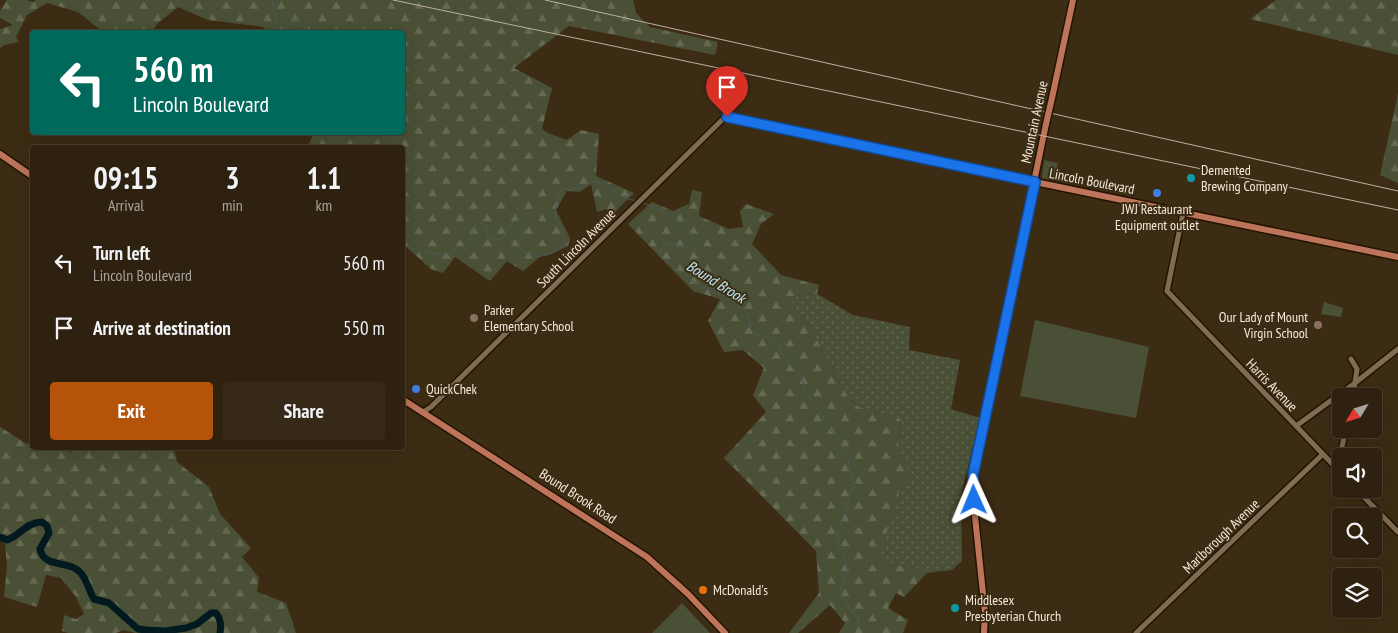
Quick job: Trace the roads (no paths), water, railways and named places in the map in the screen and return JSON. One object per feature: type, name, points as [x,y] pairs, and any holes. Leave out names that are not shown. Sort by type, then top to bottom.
[{"type":"main road","name":"Mountain Avenue","points":[[984,633],[985,613],[972,487],[973,475],[1073,0]]},
{"type":"main road","points":[[0,154],[30,175]]},
{"type":"main road","name":"Lincoln Boulevard","points":[[1035,182],[1398,257]]},
{"type":"main road","name":"Bound Brook Road","points":[[405,401],[647,557],[688,594],[725,633]]},
{"type":"street","name":"Lincoln Boulevard","points":[[723,118],[727,117],[1035,182]]},
{"type":"street","name":"South Lincoln Avenue","points":[[423,412],[431,407],[723,118]]},
{"type":"street","name":"Harris Avenue","points":[[1183,212],[1167,291],[1332,464]]},
{"type":"street","points":[[1296,426],[1398,349]]},
{"type":"street","points":[[1351,359],[1357,369],[1354,388]]},
{"type":"street","name":"Marlborough Avenue","points":[[1136,633],[1323,454]]},
{"type":"street","points":[[1365,498],[1398,532]]},
{"type":"waterway","name":"Bound Brook","points":[[272,0],[276,24],[283,30]]},
{"type":"waterway","name":"Bound Brook","points":[[283,30],[296,18],[306,30]]},
{"type":"waterway","name":"Bound Brook","points":[[392,135],[398,145]]},
{"type":"waterway","name":"Bound Brook","points":[[405,239],[411,248],[435,254],[451,253],[465,245],[477,223],[485,224],[488,235],[492,240],[496,240],[504,236],[511,225],[521,218],[526,224],[519,247],[530,255],[542,256],[554,252],[565,244],[561,226],[555,215],[558,193],[564,189],[574,189],[589,183],[598,182],[606,184],[625,198],[637,201]]},
{"type":"waterway","name":"Bound Brook","points":[[640,202],[663,211],[678,221],[689,232],[693,239],[687,247],[674,243],[664,244],[659,254],[693,282],[738,304],[745,311],[751,330],[758,335],[774,340],[779,345],[783,356],[802,378],[806,391],[847,454],[853,487],[838,532],[838,545],[845,556],[847,571],[841,591],[847,606],[858,617],[859,623],[855,633]]},
{"type":"waterway","points":[[0,537],[7,540],[31,524],[42,522],[47,526],[49,533],[40,549],[42,555],[50,561],[76,569],[85,578],[94,599],[109,603],[138,629],[165,631],[186,628],[197,624],[211,613],[216,613],[220,622],[220,633]]},
{"type":"railway","points":[[393,0],[1398,210]]},
{"type":"railway","points":[[545,0],[1398,191]]},
{"type":"place","name":"Demented Brewing Company","points":[[1191,178]]},
{"type":"place","name":"JWJ Restaurant Equipment outlet","points":[[1157,193]]},
{"type":"place","name":"Parker Elementary School","points":[[474,318]]},
{"type":"place","name":"Our Lady of Mount Virgin School","points":[[1318,325]]},
{"type":"place","name":"QuickChek","points":[[416,389]]},
{"type":"place","name":"McDonald's","points":[[703,590]]},
{"type":"place","name":"Middlesex Presbyterian Church","points":[[955,608]]}]
